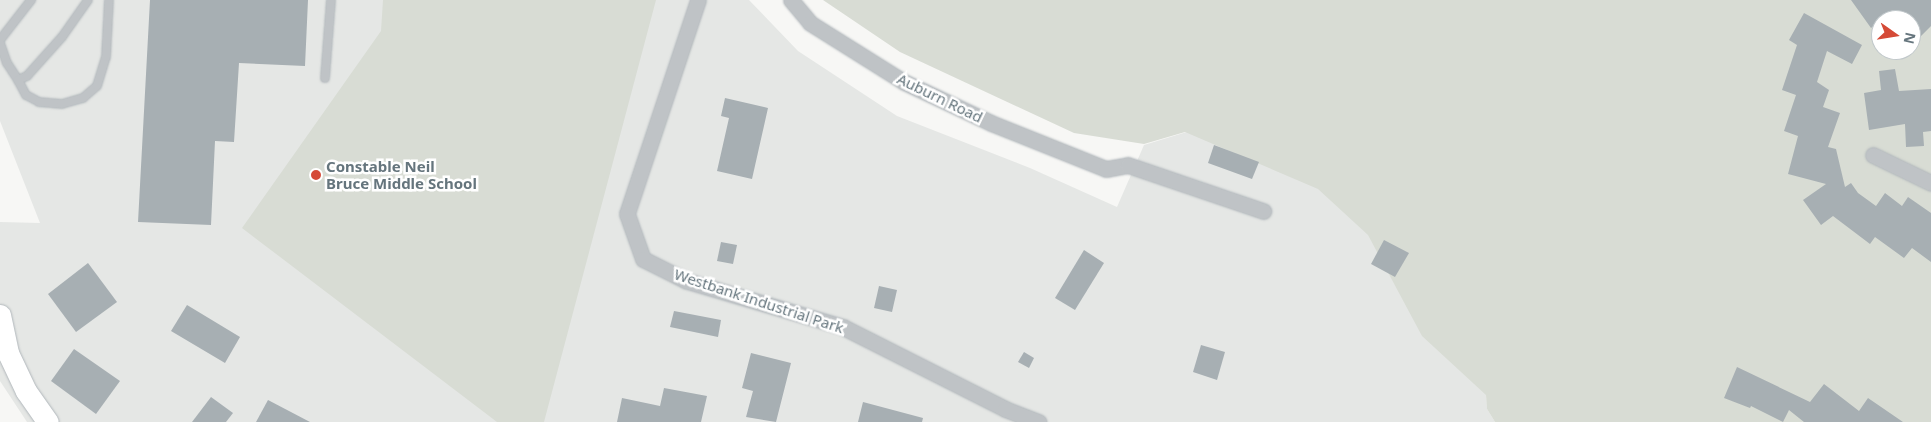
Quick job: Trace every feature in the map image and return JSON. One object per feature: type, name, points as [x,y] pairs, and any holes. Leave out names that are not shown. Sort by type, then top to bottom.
[{"type":"street","name":"Westbank Industrial Park","points":[[698,0],[627,214],[643,259],[687,281],[843,327],[1005,409],[1039,422]]},
{"type":"street","name":"Auburn Road","points":[[791,0],[810,23],[904,82],[991,123],[1106,169],[1128,165],[1262,211]]},
{"type":"street","points":[[1873,155],[1931,182]]},
{"type":"street","points":[[0,315],[8,353],[26,391],[48,422]]},
{"type":"lane","points":[[31,0],[0,42],[7,63],[26,95],[39,102],[62,104],[83,98],[97,86],[106,56],[109,0]]},
{"type":"lane","points":[[18,80],[35,70],[88,0]]},
{"type":"lane","points":[[324,78],[331,0]]},
{"type":"shaded area","points":[[0,0],[749,0],[798,51],[897,116],[1030,168],[1117,207],[1144,145],[1236,117],[1480,258],[1487,409],[1495,422],[27,422],[0,381],[0,222],[40,223],[0,121]]},
{"type":"shaded area","name":"Constable Neil Bruce Middle School","points":[[383,0],[656,0],[544,422],[497,422],[242,228],[381,31]]},
{"type":"shaded area","points":[[823,0],[1931,0],[1931,422],[1495,422],[1487,409],[1486,395],[1422,336],[1368,235],[1318,189],[1185,132],[1144,144],[1074,133],[900,52]]},
{"type":"building","points":[[150,0],[308,0],[305,66],[239,63],[234,142],[215,141],[211,225],[138,222]]},
{"type":"building","points":[[1851,0],[1931,0],[1931,26],[1921,36],[1921,10],[1871,10],[1871,28]]},
{"type":"building","points":[[1804,13],[1862,45],[1852,64],[1827,51],[1817,82],[1829,90],[1823,107],[1840,113],[1828,147],[1836,149],[1845,187],[1851,183],[1858,193],[1876,206],[1885,193],[1902,206],[1908,197],[1931,213],[1931,262],[1912,248],[1904,258],[1875,237],[1870,244],[1833,216],[1821,225],[1803,200],[1826,184],[1788,174],[1798,136],[1784,131],[1796,95],[1782,90],[1797,45],[1789,40]]},
{"type":"building","points":[[1895,69],[1899,91],[1931,89],[1931,131],[1923,132],[1924,146],[1906,147],[1905,124],[1869,130],[1864,93],[1881,90],[1879,71]]},
{"type":"building","points":[[725,98],[768,108],[752,179],[717,171],[729,118],[721,116]]},
{"type":"building","points":[[1214,145],[1259,162],[1252,179],[1208,163]]},
{"type":"building","points":[[1384,240],[1409,253],[1395,277],[1371,264]]},
{"type":"building","points":[[721,242],[737,245],[733,264],[717,261]]},
{"type":"building","points":[[1084,250],[1104,263],[1075,310],[1055,298]]},
{"type":"building","points":[[88,263],[117,302],[76,332],[48,294]]},
{"type":"building","points":[[879,286],[897,290],[892,312],[874,308]]},
{"type":"building","points":[[187,305],[240,337],[225,363],[171,331]]},
{"type":"building","points":[[674,311],[721,320],[718,337],[670,327]]},
{"type":"building","points":[[1201,345],[1225,352],[1217,380],[1193,372]]},
{"type":"building","points":[[74,349],[120,381],[96,414],[51,381]]},
{"type":"building","points":[[1024,352],[1034,358],[1029,368],[1018,362]]},
{"type":"building","points":[[751,353],[791,363],[776,422],[746,417],[753,391],[742,388]]},
{"type":"building","points":[[1737,367],[1810,402],[1824,384],[1859,411],[1868,398],[1903,422],[1804,422],[1789,410],[1783,422],[1751,406],[1750,408],[1724,398]]},
{"type":"building","points":[[664,388],[707,396],[701,422],[617,422],[622,398],[660,406]]},
{"type":"building","points":[[211,397],[233,413],[226,422],[192,422]]},
{"type":"building","points":[[268,400],[310,422],[256,422]]},
{"type":"building","points":[[863,402],[923,418],[922,422],[858,422]]},
{"type":"place","name":"Constable Neil Bruce Middle School","points":[[316,175]]}]
